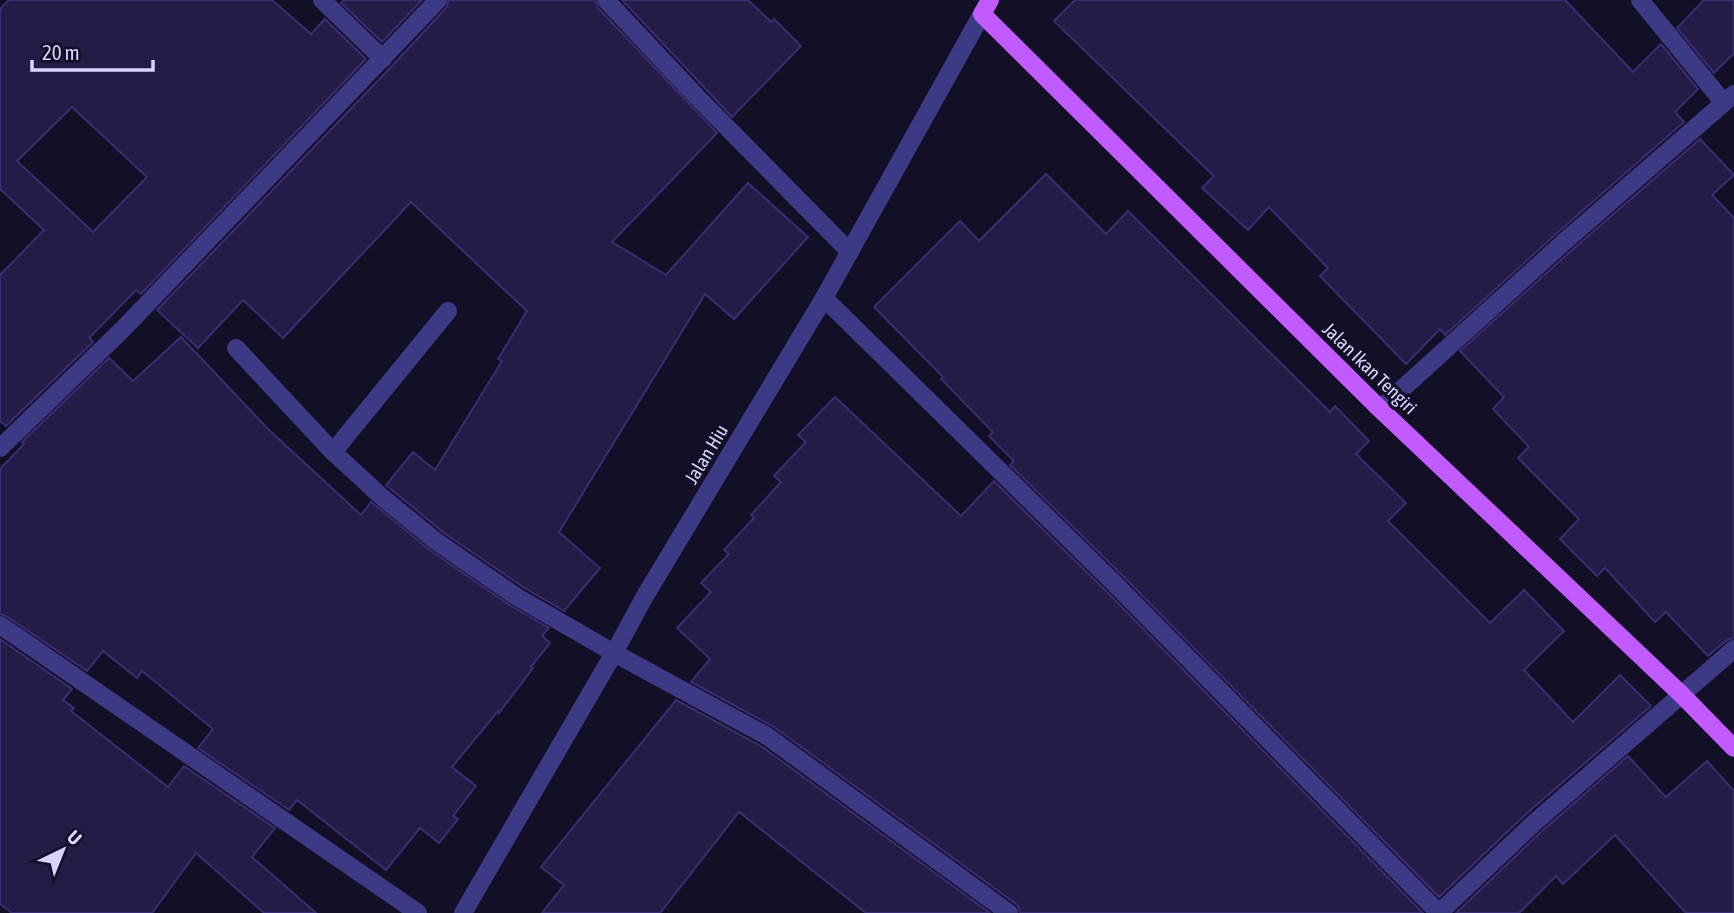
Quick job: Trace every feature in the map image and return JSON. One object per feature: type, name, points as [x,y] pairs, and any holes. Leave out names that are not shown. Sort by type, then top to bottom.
[{"type":"main road","name":"Jalan Ikan Tengiri","points":[[986,7],[1380,409],[1682,695],[1734,748]]},
{"type":"street","points":[[322,0],[383,59]]},
{"type":"street","points":[[0,448],[122,330],[438,0]]},
{"type":"street","points":[[606,0],[850,252]]},
{"type":"street","points":[[1380,409],[1564,242],[1729,99],[1640,0]]},
{"type":"street","name":"Jalan Hiu","points":[[463,913],[645,596],[824,298],[986,7]]},
{"type":"street","points":[[824,298],[1104,573],[1439,913],[1534,823],[1734,649]]},
{"type":"street","points":[[332,452],[448,311]]},
{"type":"street","points":[[236,348],[332,452],[437,542],[517,597],[768,736],[1009,913]]},
{"type":"street","points":[[0,625],[418,913]]},
{"type":"building","points":[[9,0],[272,0],[311,34],[325,19],[366,59],[141,294],[136,290],[89,338],[93,342],[6,426],[0,421],[0,275],[44,230],[0,189],[0,9]],"holes":[[[72,107],[147,177],[93,232],[17,161]]]},
{"type":"building","points":[[344,0],[422,0],[382,42],[341,3]]},
{"type":"building","points":[[449,0],[595,0],[598,8],[717,133],[612,242],[666,275],[748,183],[808,237],[734,319],[705,294],[559,532],[600,568],[564,611],[523,587],[444,533],[386,485],[413,452],[435,470],[502,361],[498,359],[527,311],[411,202],[283,338],[243,300],[198,348],[157,310],[392,66],[446,8]]},
{"type":"building","points":[[622,0],[748,0],[771,22],[774,19],[801,46],[732,117]]},
{"type":"building","points":[[1075,0],[1565,0],[1633,72],[1661,44],[1698,89],[1675,112],[1684,122],[1445,335],[1440,329],[1406,364],[1320,276],[1328,268],[1269,207],[1248,230],[1202,188],[1214,176],[1054,21]]},
{"type":"building","points":[[1704,0],[1734,0],[1734,53],[1714,73],[1677,28]]},
{"type":"building","points":[[1700,139],[1734,175],[1712,195],[1734,218],[1734,638],[1727,640],[1708,656],[1666,612],[1655,622],[1605,568],[1597,576],[1560,539],[1579,519],[1518,458],[1529,447],[1493,409],[1504,397],[1460,351]]},
{"type":"building","points":[[1046,174],[1106,234],[1128,211],[1330,412],[1335,406],[1369,441],[1356,454],[1406,503],[1388,521],[1490,623],[1524,590],[1564,631],[1524,670],[1573,722],[1620,675],[1651,706],[1526,814],[1439,897],[1010,465],[1014,461],[989,436],[993,432],[874,307],[960,221],[979,241]]},
{"type":"building","points":[[181,337],[268,429],[361,515],[371,502],[431,551],[511,606],[549,628],[542,636],[550,643],[531,667],[533,668],[499,713],[498,711],[452,767],[476,786],[453,816],[458,819],[439,843],[420,828],[386,870],[297,800],[289,810],[198,748],[213,729],[142,671],[137,678],[103,651],[87,671],[0,614],[0,469],[24,444],[22,442],[109,358],[133,381]]},
{"type":"building","points":[[835,397],[961,516],[994,481],[1423,913],[1020,913],[1016,904],[774,727],[691,682],[710,659],[677,628],[711,592],[701,583],[729,554],[724,550],[754,518],[751,515],[781,482],[774,476],[806,442],[798,435]]},
{"type":"building","points":[[0,639],[72,689],[63,700],[74,708],[71,711],[168,787],[184,766],[275,828],[252,857],[316,913],[264,913],[196,853],[152,913],[12,913],[0,904]]},
{"type":"building","points":[[676,700],[761,746],[990,913],[866,913],[739,812],[660,913],[542,913],[564,885],[541,867]]},
{"type":"building","points":[[1628,756],[1666,797],[1707,761],[1734,791],[1734,913],[1686,913],[1615,835],[1563,884],[1556,876],[1519,913],[1456,913],[1542,831]]}]
